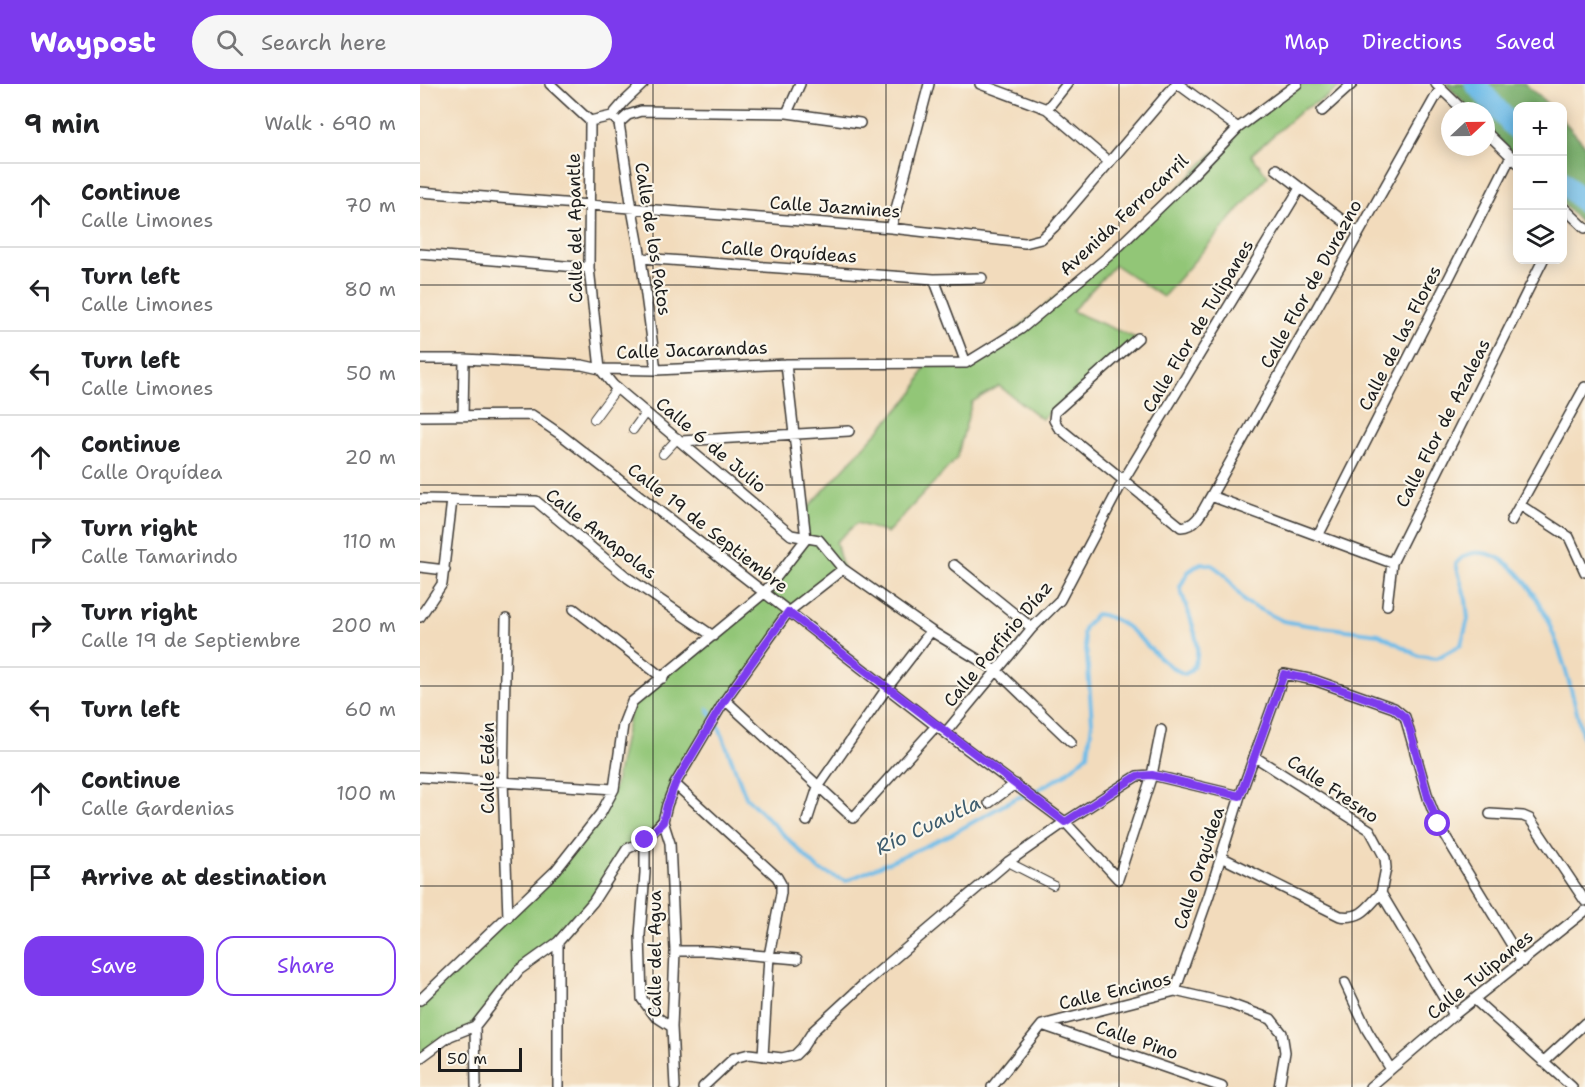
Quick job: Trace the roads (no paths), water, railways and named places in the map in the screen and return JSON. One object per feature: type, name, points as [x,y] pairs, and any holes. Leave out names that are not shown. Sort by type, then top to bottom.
[{"type":"street","points":[[550,84],[590,121],[616,120],[641,111],[787,113],[860,123]]},
{"type":"street","points":[[616,120],[624,102],[643,84]]},
{"type":"street","points":[[787,113],[800,84]]},
{"type":"street","points":[[891,228],[929,84]]},
{"type":"street","points":[[980,84],[1047,109],[1109,162]]},
{"type":"street","points":[[1047,109],[1067,84]]},
{"type":"street","points":[[1177,84],[1238,128]]},
{"type":"street","name":"Calle Jazmines","points":[[420,192],[891,228],[1025,243],[1041,238],[1054,227],[1177,84]]},
{"type":"street","name":"Avenida Ferrocarril","points":[[966,363],[1021,329],[1111,254],[1238,128],[1297,84]]},
{"type":"street","points":[[1322,111],[1352,84]]},
{"type":"street","points":[[1438,86],[1455,102]]},
{"type":"street","name":"Calle Flor de Durazno","points":[[1123,481],[1181,527],[1194,524],[1359,233],[1438,86]]},
{"type":"street","points":[[624,102],[641,111]]},
{"type":"street","name":"Calle de los Patos","points":[[616,120],[642,258],[656,370]]},
{"type":"street","name":"Calle del Apantle","points":[[590,121],[588,268],[600,369]]},
{"type":"street","points":[[1495,141],[1513,158]]},
{"type":"street","name":"Calle de las Flores","points":[[1318,536],[1513,161]]},
{"type":"street","points":[[1276,168],[1359,233]]},
{"type":"street","name":"Calle Flor de Tulipanes","points":[[1123,481],[1300,188]]},
{"type":"street","points":[[1567,210],[1585,228]]},
{"type":"street","points":[[420,254],[588,268]]},
{"type":"street","name":"Calle Orquídeas","points":[[642,258],[934,279],[982,278]]},
{"type":"street","name":"Calle Flor de Azaleas","points":[[1387,605],[1392,562],[1541,264]]},
{"type":"street","points":[[934,279],[966,363]]},
{"type":"street","points":[[1123,481],[1058,427],[1054,420],[1055,412],[1138,339]]},
{"type":"street","name":"Calle Jacarandas","points":[[420,359],[464,359],[582,365],[600,369],[656,370],[786,364],[966,363]]},
{"type":"street","points":[[463,416],[464,359]]},
{"type":"street","points":[[420,1000],[508,917],[562,862],[601,813],[614,789],[623,725],[632,702],[764,593],[806,539],[786,364]]},
{"type":"street","name":"Calle 6 de Julio","points":[[600,369],[617,388],[791,535],[819,540],[843,569],[931,631],[997,671],[1071,742]]},
{"type":"street","points":[[1511,520],[1585,387]]},
{"type":"street","points":[[594,419],[617,388]]},
{"type":"street","points":[[633,430],[646,412]]},
{"type":"street","name":"Calle 19 de Septiembre","points":[[420,416],[532,415],[560,434],[936,726],[1065,822],[1118,879],[1152,775]]},
{"type":"street","points":[[663,454],[680,440],[849,431]]},
{"type":"street","name":"Calle Porfirio Díaz","points":[[946,732],[1032,628],[1060,600],[1123,481]]},
{"type":"street","points":[[1211,496],[1392,562]]},
{"type":"street","name":"Calle Amapolas","points":[[420,499],[536,501],[627,578],[713,636]]},
{"type":"street","points":[[420,617],[442,584],[452,500]]},
{"type":"street","points":[[1520,506],[1569,537],[1585,572]]},
{"type":"street","points":[[954,565],[1032,628]]},
{"type":"street","points":[[420,567],[445,570]]},
{"type":"street","points":[[420,1058],[450,1036],[475,1026],[519,970],[558,942],[592,902],[627,849],[645,840],[663,822],[675,784],[725,700],[788,612],[843,569]]},
{"type":"street","points":[[574,609],[663,678]]},
{"type":"street","name":"Calle Edén","points":[[506,619],[503,782],[508,917]]},
{"type":"street","points":[[807,821],[818,787],[887,688],[931,631]]},
{"type":"street","name":"Calle Orquídea","points":[[1175,991],[1240,796],[1284,674],[1314,680],[1394,708],[1405,717],[1429,801],[1438,824],[1521,962]]},
{"type":"street","points":[[725,700],[853,818],[936,726]]},
{"type":"street","points":[[1152,775],[1161,730]]},
{"type":"street","name":"Calle Fresno","points":[[1255,757],[1370,831],[1385,858],[1386,868],[1381,893]]},
{"type":"street","points":[[703,1087],[734,1058],[749,1054],[782,1058],[795,1055],[813,1031],[863,985],[1008,862],[1137,776],[1152,775],[1240,796]]},
{"type":"street","points":[[420,777],[614,789]]},
{"type":"street","points":[[675,784],[777,877],[780,884],[781,893],[769,956],[764,1056]]},
{"type":"street","points":[[989,802],[1015,784]]},
{"type":"street","points":[[1490,814],[1523,816],[1530,819],[1585,901]]},
{"type":"street","name":"Calle del Agua","points":[[663,822],[670,843],[675,951],[672,1027],[675,1087]]},
{"type":"street","points":[[645,840],[640,935],[642,999],[655,1016],[672,1027]]},
{"type":"street","points":[[1221,857],[1340,916],[1352,918],[1360,915],[1381,893],[1454,1015]]},
{"type":"street","points":[[1008,862],[1053,885]]},
{"type":"street","name":"Calle Tulipanes","points":[[1370,1087],[1454,1015],[1585,911]]},
{"type":"street","points":[[558,942],[558,1087]]},
{"type":"street","points":[[675,951],[797,959]]},
{"type":"street","points":[[1345,983],[1367,1030],[1390,1068],[1396,1065]]},
{"type":"street","name":"Calle Encinos","points":[[992,1087],[1042,1025],[1175,991],[1227,1003],[1271,1019],[1282,1033],[1285,1052],[1279,1087]]},
{"type":"street","points":[[1474,999],[1572,1087]]},
{"type":"street","points":[[1543,1062],[1585,1023]]},
{"type":"street","name":"Calle Pino","points":[[1042,1025],[1222,1087]]},
{"type":"street","points":[[475,1026],[476,1087]]},
{"type":"waterway","points":[[1475,84],[1513,126]]},
{"type":"waterway","points":[[1567,186],[1585,204]]},
{"type":"waterway","name":"Río Cuautla","points":[[708,709],[717,722],[746,797],[819,870],[846,881],[950,835],[1016,798],[1030,794],[1064,775],[1088,754],[1092,722],[1087,655],[1083,634],[1085,627],[1096,614],[1110,617],[1133,631],[1162,659],[1185,674],[1193,667],[1197,657],[1197,646],[1180,587],[1188,572],[1201,563],[1212,565],[1224,574],[1245,602],[1283,621],[1379,634],[1419,656],[1437,658],[1461,645],[1468,619],[1466,600],[1456,564],[1466,555],[1478,553],[1488,554],[1509,565],[1527,583],[1542,608],[1564,666],[1585,746]]}]
